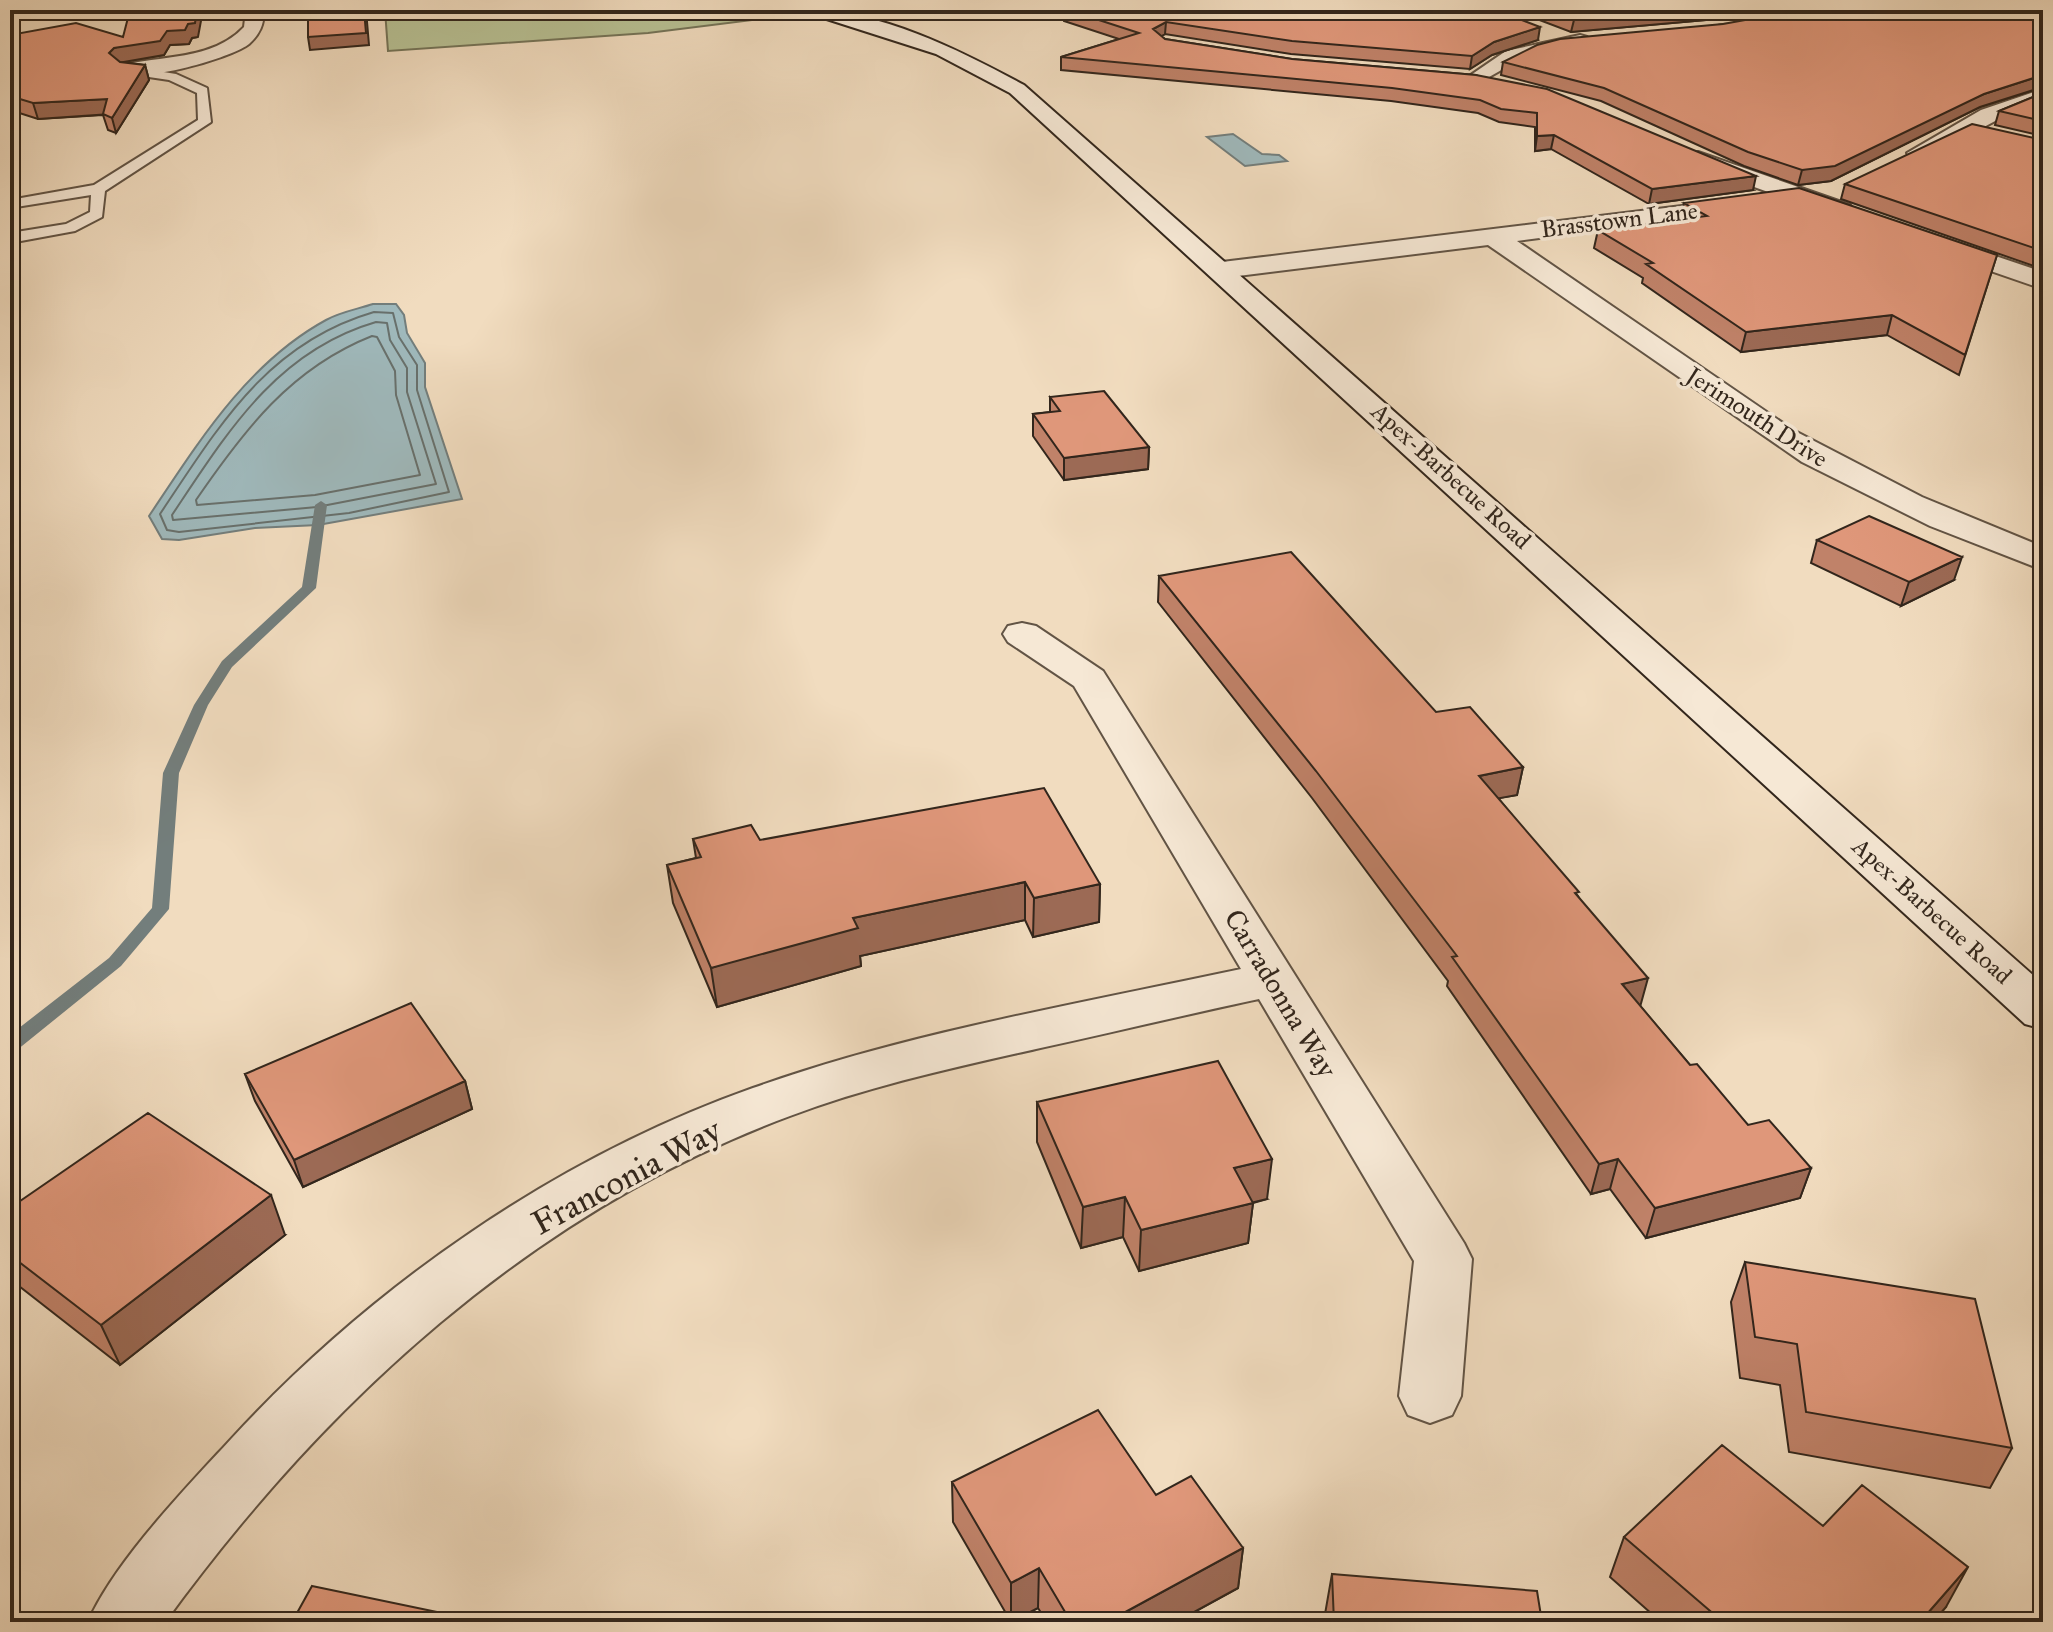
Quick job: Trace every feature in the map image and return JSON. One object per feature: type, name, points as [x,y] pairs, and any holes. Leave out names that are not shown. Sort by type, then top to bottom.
[{"type":"street","points":[[126,70],[181,63],[238,43],[253,28],[255,10]]},
{"type":"street","name":"Apex-Barbecue Road","points":[[817,10],[943,50],[1017,89],[1222,270],[2043,1012]]},
{"type":"street","points":[[1544,31],[1571,42]]},
{"type":"street","points":[[1475,79],[1513,55],[1595,39]]},
{"type":"street","points":[[1448,76],[1509,85]]},
{"type":"street","points":[[1893,165],[1966,128],[2043,95]]},
{"type":"street","points":[[1966,128],[2000,136]]},
{"type":"street","points":[[1682,151],[1860,217]]},
{"type":"street","name":"Brasstown Lane","points":[[1222,270],[1800,197],[1846,188]]},
{"type":"street","name":"Jerimouth Drive","points":[[1492,236],[1782,437],[1819,459],[1928,513],[2043,559]]},
{"type":"street","points":[[1917,237],[2043,281]]},
{"type":"street","name":"Carradonna Way","points":[[1022,634],[1089,679],[1443,1259],[1430,1396]]},
{"type":"street","name":"Franconia Way","points":[[123,1622],[182,1544],[247,1468],[327,1384],[384,1332],[486,1255],[599,1182],[685,1138],[769,1103],[854,1075],[1272,979]]},
{"type":"lane","points":[[10,204],[98,189],[205,122],[203,91],[172,77],[126,70]]},
{"type":"lane","points":[[10,238],[70,228],[97,214],[98,189]]},
{"type":"green space","points":[[385,10],[785,10],[799,14],[648,33],[388,51]]},
{"type":"water","points":[[1233,134],[1262,154],[1279,155],[1287,161],[1245,166],[1207,137]]},
{"type":"water","points":[[373,304],[396,304],[404,315],[407,333],[425,363],[425,387],[462,499],[318,525],[255,528],[179,540],[162,539],[149,516],[206,433],[248,382],[272,358],[326,320]]},
{"type":"building","points":[[130,10],[197,10],[195,23],[188,24],[185,30],[167,31],[160,41],[114,48],[109,53],[120,62],[145,65],[112,118],[103,114],[107,99],[33,103],[10,96],[10,35],[76,23],[123,37]]},
{"type":"building","points":[[308,10],[364,10],[366,33],[308,37]]},
{"type":"building","points":[[1068,10],[1496,10],[1540,27],[1494,42],[1472,56],[1292,41],[1166,22],[1153,29],[1165,39],[1292,59],[1476,75],[1547,89],[1756,176],[1652,189],[1554,135],[1537,136],[1537,113],[1501,109],[1480,100],[1392,88],[1061,57],[1139,33]]},
{"type":"building","points":[[1548,10],[1684,10],[1574,20]]},
{"type":"building","points":[[1800,10],[2043,10],[2043,75],[1984,94],[1835,166],[1802,170],[1748,152],[1604,88],[1503,62],[1537,45],[1560,39],[1723,24]]},
{"type":"building","points":[[2043,93],[2043,121],[1999,111]]},
{"type":"building","points":[[1972,124],[2043,140],[2043,249],[1845,184]]},
{"type":"building","points":[[1799,188],[1997,255],[1965,355],[1892,315],[1746,332],[1646,264],[1653,263],[1598,230],[1707,216],[1684,203]]},
{"type":"building","points":[[1104,391],[1149,447],[1064,458],[1033,414],[1060,411],[1050,397]]},
{"type":"building","points":[[1869,516],[1962,557],[1909,582],[1817,540]]},
{"type":"building","points":[[1291,552],[1436,712],[1470,707],[1523,767],[1479,776],[1648,978],[1622,984],[1690,1065],[1697,1064],[1748,1125],[1769,1120],[1811,1168],[1655,1208],[1618,1159],[1599,1164],[1452,957],[1457,956],[1316,771],[1159,576]]},
{"type":"building","points":[[1044,788],[1100,884],[1034,898],[1025,882],[853,918],[858,928],[711,968],[667,865],[701,857],[693,839],[751,825],[760,840]]},
{"type":"building","points":[[411,1003],[465,1081],[294,1160],[245,1074]]},
{"type":"building","points":[[1218,1061],[1272,1159],[1234,1168],[1253,1203],[1141,1230],[1125,1197],[1083,1207],[1037,1102]]},
{"type":"building","points":[[148,1113],[271,1195],[101,1325],[10,1255],[10,1208]]},
{"type":"building","points":[[1745,1262],[1975,1299],[2012,1448],[1806,1412],[1797,1344],[1755,1337]]},
{"type":"building","points":[[1098,1410],[1156,1495],[1191,1476],[1243,1548],[1107,1622],[1071,1622],[1039,1568],[1011,1583],[952,1482]]},
{"type":"building","points":[[1722,1445],[1823,1526],[1862,1485],[1968,1567],[1920,1622],[1723,1622],[1624,1537]]},
{"type":"building","points":[[1332,1574],[1537,1591],[1542,1622],[1334,1622]]},
{"type":"building","points":[[312,1586],[485,1622],[292,1622]]},
{"type":"waterway","points":[[10,1045],[115,962],[160,909],[171,773],[201,705],[227,664],[309,588],[321,505]]}]
